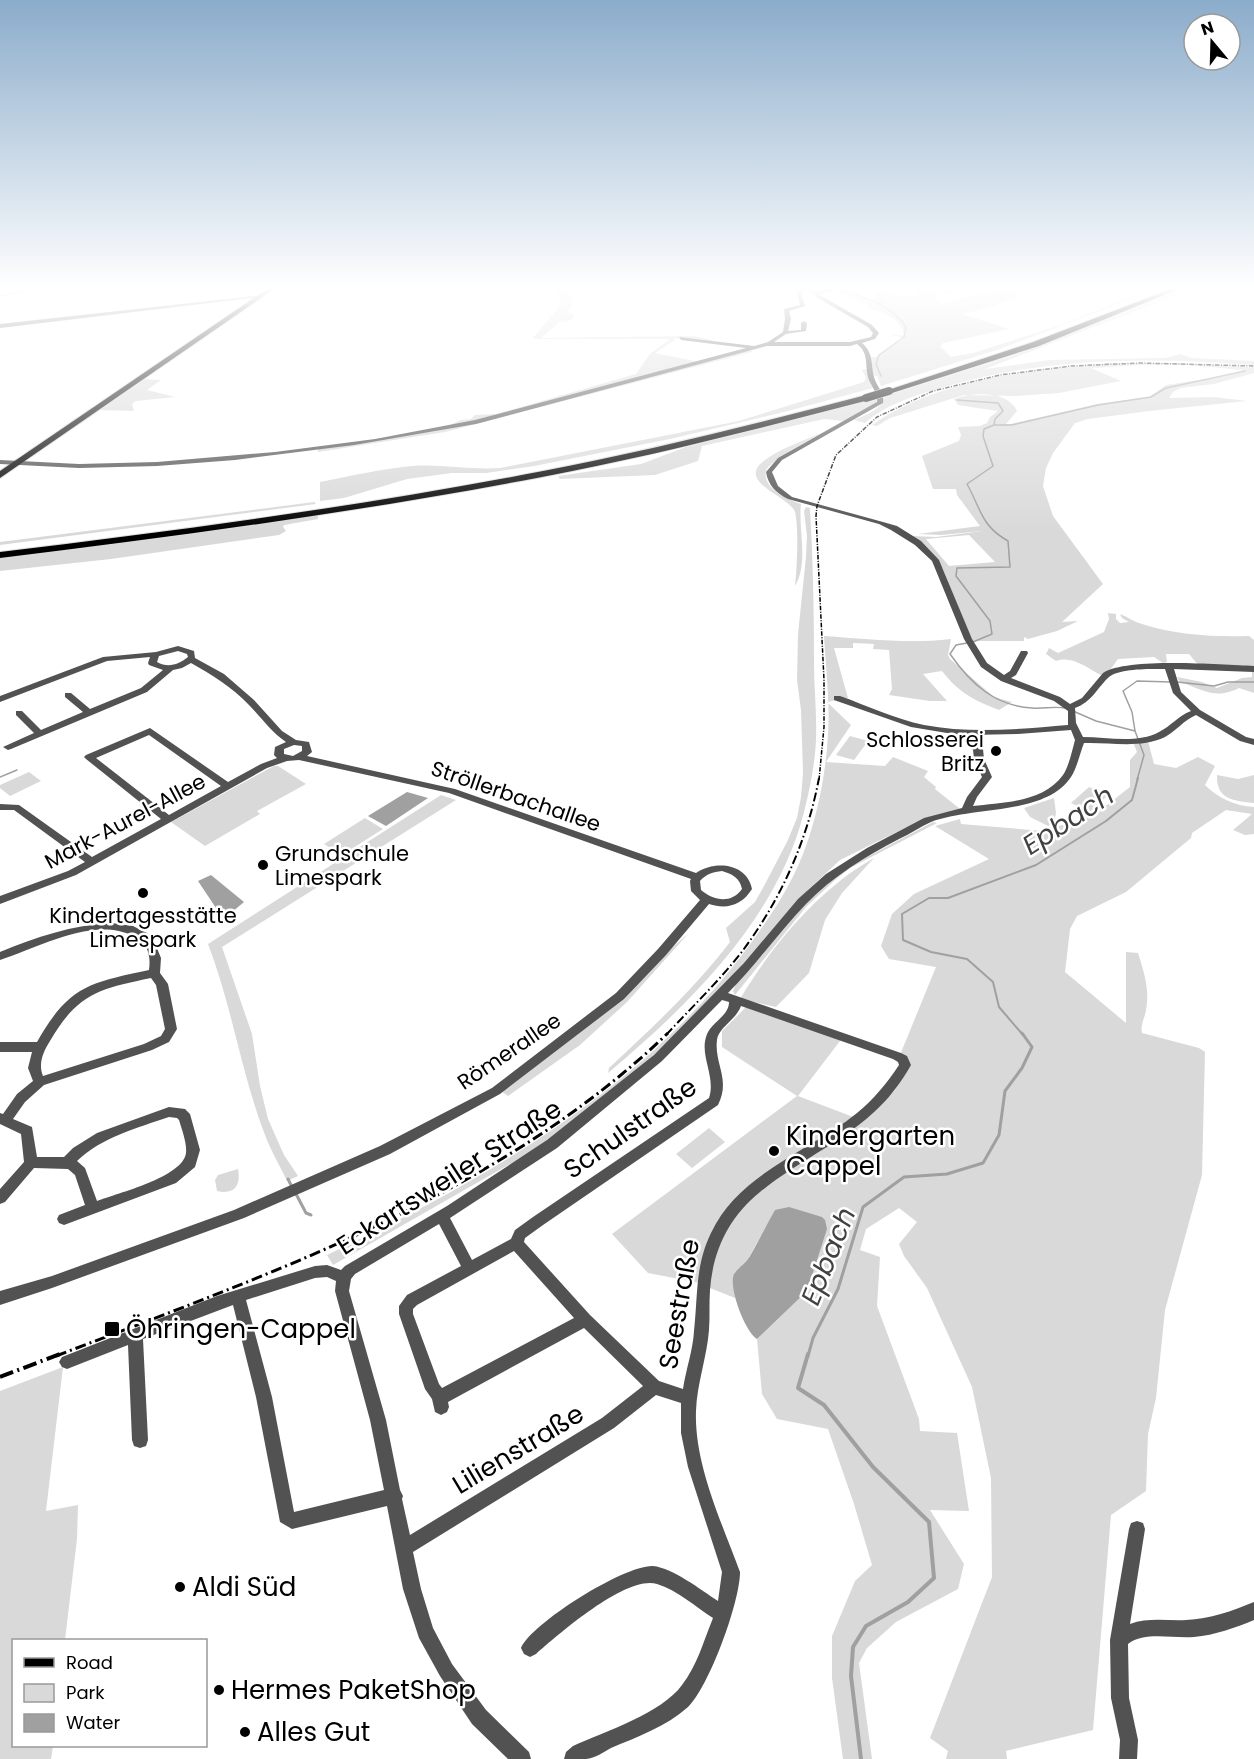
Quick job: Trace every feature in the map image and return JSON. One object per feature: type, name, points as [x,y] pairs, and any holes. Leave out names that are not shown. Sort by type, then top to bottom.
[{"type":"highway","points":[[888,389],[947,369]]},
{"type":"highway","points":[[0,555],[253,522],[506,480],[693,441],[955,369]]},
{"type":"highway","points":[[0,550],[329,505],[522,472],[677,440],[866,395]]},
{"type":"highway","points":[[673,450],[693,441]]},
{"type":"highway","points":[[486,473],[522,472]]},
{"type":"highway","points":[[506,480],[554,475]]},
{"type":"highway","points":[[329,505],[362,495]]},
{"type":"main road","points":[[0,475],[155,369]]},
{"type":"street","points":[[0,462],[96,466],[181,464],[379,440],[476,422],[670,369]]},
{"type":"street","points":[[871,369],[871,377],[880,401],[867,412],[775,462],[769,472],[770,480],[778,490],[790,498],[894,528],[918,543],[935,560],[970,643],[984,665],[1004,679],[1057,699],[1070,707],[1073,712],[1072,722],[1080,740],[1128,740],[1160,736],[1181,718],[1197,712]]},
{"type":"street","points":[[0,699],[106,659],[133,655],[154,657],[166,649],[183,648],[191,653],[191,659]]},
{"type":"street","points":[[1004,679],[1013,673],[1024,653]]},
{"type":"street","points":[[154,657],[159,667],[157,678]]},
{"type":"street","points":[[182,665],[191,659]]},
{"type":"street","points":[[191,659],[221,676],[251,702],[279,733],[293,742],[306,744],[308,749],[302,755],[282,752],[279,733]]},
{"type":"street","points":[[159,667],[205,666]]},
{"type":"street","points":[[8,747],[144,690],[170,668]]},
{"type":"street","points":[[1070,707],[1082,702],[1093,693],[1110,673],[1169,668],[1254,669]]},
{"type":"street","points":[[1169,668],[1177,693],[1197,712],[1243,739],[1254,742]]},
{"type":"street","points":[[68,695],[89,713]]},
{"type":"street","points":[[837,698],[908,724],[961,732],[1012,732],[1072,722]]},
{"type":"street","points":[[19,713],[40,734]]},
{"type":"street","points":[[169,820],[89,757],[150,731],[229,787]]},
{"type":"street","points":[[961,732],[978,748],[977,753],[987,777],[972,797],[966,810]]},
{"type":"street","name":"Eckartsweiler Straße","points":[[522,1759],[479,1717],[446,1670],[425,1632],[412,1589],[378,1420],[347,1315],[342,1291],[344,1277],[358,1265],[442,1216],[552,1144],[588,1116],[728,997],[748,966],[802,902],[830,876],[871,850],[928,820],[966,810],[1024,802],[1049,792],[1067,776],[1080,740]]},
{"type":"street","name":"Mark-Aurel-Allee","points":[[0,900],[59,880],[229,787],[264,766],[293,742]]},
{"type":"street","name":"Ströllerbachallee","points":[[302,755],[321,764],[452,790],[697,877]]},
{"type":"street","points":[[0,807],[16,807],[92,862]]},
{"type":"street","points":[[722,868],[738,873],[747,883],[745,894],[732,902],[714,903],[706,900],[694,886],[697,877],[705,871],[722,868]]},
{"type":"street","name":"Römerallee","points":[[0,1298],[52,1282],[299,1188],[385,1150],[496,1091],[620,996],[662,952],[706,900]]},
{"type":"street","points":[[0,956],[50,938],[100,926],[134,929],[151,942],[156,962],[154,973],[162,984],[171,1029],[165,1039],[148,1047],[40,1082],[21,1098],[3,1118],[27,1131],[31,1163]]},
{"type":"street","points":[[40,1082],[34,1075],[33,1067],[41,1047],[60,1013],[75,998],[100,985],[154,973]]},
{"type":"street","name":"Schulstraße","points":[[585,1320],[448,1394],[440,1401],[433,1389],[406,1314],[406,1306],[412,1300],[469,1267],[516,1243],[520,1234],[538,1221],[714,1101],[720,1085],[711,1042],[712,1035],[733,1012],[728,997]]},
{"type":"street","name":"Seestraße","points":[[573,1759],[580,1753],[661,1713],[682,1699],[696,1678],[723,1614],[732,1585],[731,1572],[694,1458],[688,1432],[688,1398],[701,1335],[703,1280],[718,1230],[730,1209],[768,1178],[860,1120],[887,1095],[905,1065],[903,1059],[897,1056],[728,997]]},
{"type":"street","points":[[0,1047],[41,1047]]},
{"type":"street","points":[[64,1219],[171,1179],[190,1163],[193,1150],[185,1118],[180,1113],[169,1112],[95,1139],[78,1150],[68,1162]]},
{"type":"street","points":[[0,1198],[31,1163],[68,1162],[80,1169],[86,1177],[93,1208]]},
{"type":"street","points":[[442,1216],[469,1267]]},
{"type":"street","points":[[516,1243],[585,1320],[654,1387],[688,1398]]},
{"type":"street","points":[[67,1362],[238,1296],[315,1272],[327,1271],[344,1277]]},
{"type":"street","points":[[238,1296],[264,1396],[286,1516],[292,1521],[395,1496]]},
{"type":"street","points":[[135,1335],[140,1440]]},
{"type":"street","name":"Lilienstraße","points":[[404,1548],[608,1424],[654,1387]]},
{"type":"street","points":[[1128,1759],[1129,1740],[1120,1698],[1119,1640],[1137,1529]]},
{"type":"street","points":[[530,1648],[548,1631],[586,1603],[631,1577],[645,1573],[658,1575],[723,1614]]},
{"type":"street","points":[[1119,1640],[1127,1632],[1139,1629],[1194,1629],[1239,1619],[1254,1611]]},
{"type":"green space","points":[[639,369],[686,369],[445,432],[318,452],[318,448],[436,431],[461,420],[471,419],[475,415],[497,414],[636,374]]},
{"type":"green space","points":[[867,369],[873,388],[788,411],[670,439],[534,466],[486,473],[452,473],[407,479],[344,498],[320,501],[320,482],[366,473],[400,467],[423,466],[500,468],[739,421],[864,382],[866,378],[862,370]]},
{"type":"green space","points":[[872,369],[935,369],[881,386],[877,376],[873,375]]},
{"type":"green space","points":[[970,369],[1027,369],[944,387],[892,405],[865,423],[854,420],[869,414],[881,405],[885,396]]},
{"type":"green space","points":[[1047,369],[1094,369],[1121,381],[1059,393],[995,396],[1006,399],[1017,411],[1006,424],[1097,404],[1149,397],[1166,385],[1226,376],[1243,370],[1233,369],[1254,369],[1254,373],[1214,384],[1180,388],[1169,398],[1214,397],[1247,401],[1149,411],[1088,419],[1075,423],[1053,453],[1046,468],[1043,486],[1053,516],[1103,584],[1062,622],[1078,621],[1057,631],[1028,639],[1024,637],[1024,641],[972,641],[943,569],[912,536],[936,537],[983,531],[941,535],[918,534],[980,526],[957,495],[956,489],[933,489],[922,456],[959,441],[961,435],[958,427],[980,426],[987,423],[990,417],[998,411],[958,405],[954,399],[969,395],[964,395],[890,418],[877,426],[872,425],[927,396],[986,379],[1017,373]],"holes":[[[969,535],[995,562],[949,566],[926,539]]]},
{"type":"green space","points":[[143,379],[161,380],[147,390],[175,397],[136,401],[132,404],[134,411],[99,410]]},
{"type":"green space","points":[[877,398],[876,404],[837,425],[843,421],[824,419],[702,446],[698,461],[655,475],[560,479],[558,476],[641,464],[686,447]]},
{"type":"green space","points":[[827,430],[782,456],[766,471],[768,483],[772,488],[784,497],[801,504],[802,556],[799,577],[795,586],[797,538],[795,512],[784,500],[760,482],[756,475],[757,468],[774,454]]},
{"type":"green space","points":[[314,502],[316,504],[0,545],[0,542]]},
{"type":"green space","points":[[806,507],[810,508],[812,546],[816,740],[804,812],[791,851],[774,888],[727,957],[669,1018],[608,1073],[609,1068],[687,992],[730,942],[726,928],[755,902],[797,818],[803,773],[801,710],[797,680],[798,634],[806,557],[807,536],[804,511]]},
{"type":"green space","points":[[318,515],[318,519],[284,525],[286,531],[279,535],[111,559],[0,571],[0,557]]},
{"type":"green space","points":[[1108,613],[1116,614],[1116,619],[1120,623],[1129,622],[1120,614],[1139,623],[1168,631],[1209,636],[1249,636],[1254,640],[1254,669],[1199,666],[1189,654],[1166,654],[1167,662],[1163,663],[1154,657],[1118,659],[1110,670],[1101,675],[1074,661],[1056,661],[1046,654],[1049,648],[1058,653],[1104,632],[1109,619]]},
{"type":"green space","points":[[824,636],[904,641],[951,639],[948,655],[950,659],[994,697],[1012,702],[999,710],[982,703],[961,690],[942,671],[923,674],[947,701],[889,695],[892,689],[889,650],[873,649],[874,644],[853,643],[853,648],[834,648],[848,698],[828,702]]},
{"type":"green space","points":[[1252,670],[1254,670],[1254,693],[1239,688],[1231,692],[1210,692],[1180,682],[1177,677],[1202,682],[1217,688],[1242,678],[1252,677]]},
{"type":"green space","points":[[828,703],[851,725],[826,762],[885,766],[893,757],[928,771],[924,777],[960,809],[923,819],[840,860],[808,890],[730,981],[693,1018],[644,1064],[583,1114],[531,1152],[333,1265],[327,1255],[442,1197],[553,1129],[605,1091],[654,1050],[700,1005],[761,930],[800,861],[821,792],[827,749]]},
{"type":"green space","points":[[850,736],[868,741],[854,760],[836,755]]},
{"type":"green space","points":[[1148,741],[1154,764],[1176,768],[1198,757],[1215,766],[1205,785],[1227,801],[1254,807],[1254,834],[1245,835],[1233,830],[1252,814],[1226,810],[1192,833],[1191,838],[1126,892],[1077,916],[1070,929],[1065,972],[1126,1023],[1126,952],[1138,953],[1147,988],[1142,1033],[1199,1048],[1205,1052],[1202,1175],[1165,1310],[1156,1398],[1148,1434],[1146,1491],[1111,1515],[1093,1730],[1006,1751],[1007,1759],[946,1759],[948,1751],[930,1738],[992,1577],[991,1478],[972,1387],[927,1288],[904,1256],[899,1244],[917,1222],[899,1208],[866,1229],[860,1250],[880,1257],[877,1306],[919,1419],[920,1431],[957,1433],[969,1511],[930,1510],[964,1564],[958,1589],[896,1622],[867,1648],[859,1663],[872,1759],[843,1759],[832,1678],[832,1636],[855,1581],[872,1565],[828,1429],[777,1419],[762,1394],[757,1339],[807,1291],[775,1210],[748,1259],[734,1274],[735,1298],[705,1286],[720,1231],[770,1179],[863,1122],[895,1090],[911,1064],[900,1055],[936,967],[889,959],[881,946],[892,914],[914,894],[989,859],[935,826],[960,819],[961,824],[1043,831],[1094,815],[1130,787],[1130,760],[1137,752],[1133,742]]},
{"type":"green space","points":[[274,766],[278,766],[306,784],[257,811],[260,814],[205,846],[171,822]]},
{"type":"green space","points":[[29,772],[41,781],[10,796],[0,788],[0,785]]},
{"type":"green space","points":[[1217,775],[1238,779],[1254,775],[1254,803],[1233,800],[1223,794],[1217,783]]},
{"type":"green space","points":[[1089,787],[1108,795],[1090,812],[1071,803]]},
{"type":"green space","points":[[441,795],[456,800],[222,947],[252,1034],[268,1119],[284,1155],[298,1176],[287,1181],[267,1141],[249,1088],[224,991],[208,944]]},
{"type":"green space","points":[[1054,798],[1056,813],[1054,823],[1048,826],[1030,817],[1024,808]]},
{"type":"green space","points":[[365,818],[383,829],[342,855],[324,844]]},
{"type":"green space","points":[[933,822],[937,823],[850,868],[835,880],[806,907],[735,995],[733,991],[736,984],[763,954],[796,911],[846,868]]},
{"type":"green space","points":[[874,858],[842,893],[825,920],[809,973],[776,1007],[740,999],[782,938],[816,902],[834,885]]},
{"type":"green space","points":[[688,934],[627,1002],[580,1045],[508,1096],[501,1091]]},
{"type":"green space","points":[[749,1004],[843,1037],[798,1096],[856,1118],[743,1196],[700,1283],[648,1273],[612,1234],[797,1096],[722,1047],[722,1031]]},
{"type":"green space","points":[[709,1128],[725,1142],[692,1168],[676,1154]]},
{"type":"green space","points":[[238,1169],[239,1180],[235,1188],[228,1192],[217,1191],[215,1180],[218,1175]]},
{"type":"green space","points":[[63,1367],[46,1511],[78,1505],[77,1539],[65,1639],[12,1639],[12,1747],[53,1747],[51,1759],[0,1759],[0,1391]]},
{"type":"water","points":[[407,792],[428,798],[386,826],[368,816]]},
{"type":"water","points":[[211,875],[244,902],[231,913],[218,911],[198,881]]},
{"type":"water","points":[[789,1207],[822,1217],[827,1229],[807,1291],[757,1339],[752,1335],[743,1319],[735,1298],[734,1274],[750,1256],[775,1210]]},
{"type":"waterway","points":[[878,369],[881,376]]},
{"type":"waterway","points":[[994,425],[1012,425],[1098,405],[1151,397],[1166,388],[1245,371]]},
{"type":"waterway","points":[[957,400],[998,403],[1003,411],[995,419],[994,425]]},
{"type":"waterway","points":[[973,642],[992,634],[990,621],[956,576],[957,568],[1010,567],[1008,541],[987,523],[967,484],[993,466],[983,436],[984,429],[994,425]]},
{"type":"waterway","points":[[967,643],[956,645],[950,654],[966,675],[985,692],[1019,706],[1065,708]]},
{"type":"waterway","name":"Epbach","points":[[1135,731],[1132,712],[1123,691],[1137,681],[1171,682]]},
{"type":"waterway","name":"Epbach","points":[[1177,682],[1214,686],[1228,682],[1254,682]]},
{"type":"waterway","points":[[1073,711],[1096,721],[1135,731]]},
{"type":"waterway","name":"Epbach","points":[[1135,731],[1144,755],[1137,780]]},
{"type":"waterway","points":[[0,777],[17,770]]},
{"type":"waterway","name":"Epbach","points":[[1023,1035],[999,1007],[993,982],[967,959],[931,952],[903,940],[902,914],[929,898],[948,898],[1036,865],[1106,821],[1132,800],[1138,778]]},
{"type":"waterway","name":"Epbach","points":[[808,1356],[813,1338],[838,1289],[863,1207],[904,1177],[947,1174],[983,1163],[999,1135],[1005,1091],[1022,1068],[1032,1047],[1022,1033]]},
{"type":"waterway","points":[[288,1179],[292,1187]]},
{"type":"waterway","points":[[295,1192],[306,1213],[311,1215]]},
{"type":"waterway","name":"Epbach","points":[[808,1354],[798,1388],[824,1405],[873,1467],[929,1522],[934,1578],[908,1602],[866,1626],[853,1647],[851,1676],[861,1759]]},
{"type":"railway","points":[[819,780],[824,727],[824,680],[816,516],[817,506],[836,455],[877,417],[933,391],[1000,375],[1047,369]]},
{"type":"railway","points":[[668,1033],[732,964],[768,913],[799,848],[819,778]]},
{"type":"railway","points":[[56,1356],[218,1294],[299,1260],[457,1185],[531,1140],[602,1090],[668,1033]]},
{"type":"railway","points":[[0,1377],[60,1354]]},
{"type":"place","name":"Schlosserei Britz","points":[[996,751]]},
{"type":"place","name":"Grundschule Limespark","points":[[263,865]]},
{"type":"place","name":"Kindertagesstätte Limespark","points":[[143,893]]},
{"type":"place","name":"Kindergarten Cappel","points":[[774,1151]]},
{"type":"place","name":"Öhringen-Cappel","points":[[112,1329]]},
{"type":"place","name":"Aldi Süd","points":[[180,1587]]},
{"type":"place","name":"Hermes PaketShop","points":[[219,1690]]},
{"type":"place","name":"Alles Gut","points":[[245,1732]]}]
